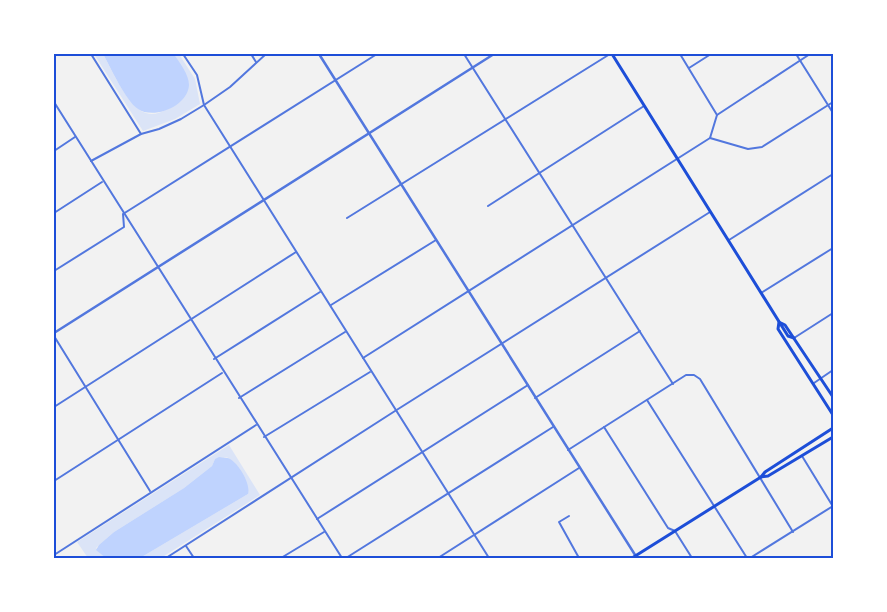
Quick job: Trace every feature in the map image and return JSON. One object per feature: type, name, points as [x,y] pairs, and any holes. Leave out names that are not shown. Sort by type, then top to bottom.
[{"type":"main road","points":[[611,54],[780,322],[785,325],[833,398]]},
{"type":"main road","points":[[780,322],[778,329],[833,415]]},
{"type":"main road","points":[[792,350],[794,338]]},
{"type":"main road","points":[[634,558],[761,477],[765,472],[833,428]]},
{"type":"main road","points":[[761,477],[768,476],[833,437]]},
{"type":"street","points":[[91,54],[141,134]]},
{"type":"street","points":[[183,54],[196,75],[204,105],[320,292],[331,305],[370,372],[489,558]]},
{"type":"street","points":[[251,54],[256,62]]},
{"type":"street","points":[[91,161],[141,134],[181,119],[204,105],[230,87],[266,54]]},
{"type":"street","points":[[319,54],[580,468],[634,558]]},
{"type":"street","points":[[123,214],[377,54]]},
{"type":"street","points":[[464,54],[673,384]]},
{"type":"street","points":[[151,492],[54,334],[156,266],[494,54]]},
{"type":"street","points":[[347,218],[611,54]]},
{"type":"street","points":[[680,54],[718,115]]},
{"type":"street","points":[[689,68],[711,54]]},
{"type":"street","points":[[796,54],[833,113]]},
{"type":"street","points":[[363,358],[710,138],[718,115],[810,54]]},
{"type":"street","points":[[54,102],[214,359],[342,558]]},
{"type":"street","points":[[710,138],[748,149],[762,147],[833,102]]},
{"type":"street","points":[[488,206],[644,106]]},
{"type":"street","points":[[54,151],[76,137]]},
{"type":"street","points":[[729,240],[833,174]]},
{"type":"street","points":[[54,213],[103,181]]},
{"type":"street","points":[[166,558],[711,212]]},
{"type":"street","points":[[54,271],[124,227],[123,214]]},
{"type":"street","points":[[331,305],[436,240]]},
{"type":"street","points":[[761,292],[833,248]]},
{"type":"street","points":[[54,407],[296,252]]},
{"type":"street","points":[[214,359],[320,292]]},
{"type":"street","points":[[794,338],[833,313]]},
{"type":"street","points":[[239,398],[346,331]]},
{"type":"street","points":[[535,398],[640,331]]},
{"type":"street","points":[[814,383],[833,370]]},
{"type":"street","points":[[54,481],[223,372]]},
{"type":"street","points":[[264,438],[370,372]]},
{"type":"street","points":[[568,450],[686,375],[694,375],[700,379],[761,477],[792,532]]},
{"type":"street","points":[[317,519],[528,385]]},
{"type":"street","points":[[647,400],[748,558],[833,506],[802,456]]},
{"type":"street","points":[[54,555],[256,425]]},
{"type":"street","points":[[346,558],[554,427]]},
{"type":"street","points":[[604,427],[668,528],[675,531],[692,558]]},
{"type":"street","points":[[438,558],[580,468]]},
{"type":"street","points":[[568,516],[559,522],[579,558]]},
{"type":"street","points":[[281,558],[325,532]]},
{"type":"street","points":[[186,546],[194,558]]},
{"type":"shaded area","points":[[94,54],[103,54],[127,96],[139,110],[155,114],[179,102],[184,71],[174,54],[179,54],[195,79],[200,104],[175,119],[143,131]]},
{"type":"shaded area","points":[[229,445],[260,495],[161,558],[140,558],[248,494],[227,457],[215,459],[212,466],[184,488],[114,532],[96,548],[106,558],[88,558],[77,542]]},
{"type":"water","points":[[103,54],[174,54],[187,77],[189,85],[187,93],[177,105],[161,112],[145,112],[138,109],[128,99]]},
{"type":"water","points":[[219,457],[229,458],[237,465],[248,485],[248,494],[140,558],[106,558],[96,550],[114,532],[184,488],[212,466],[215,459]]}]
